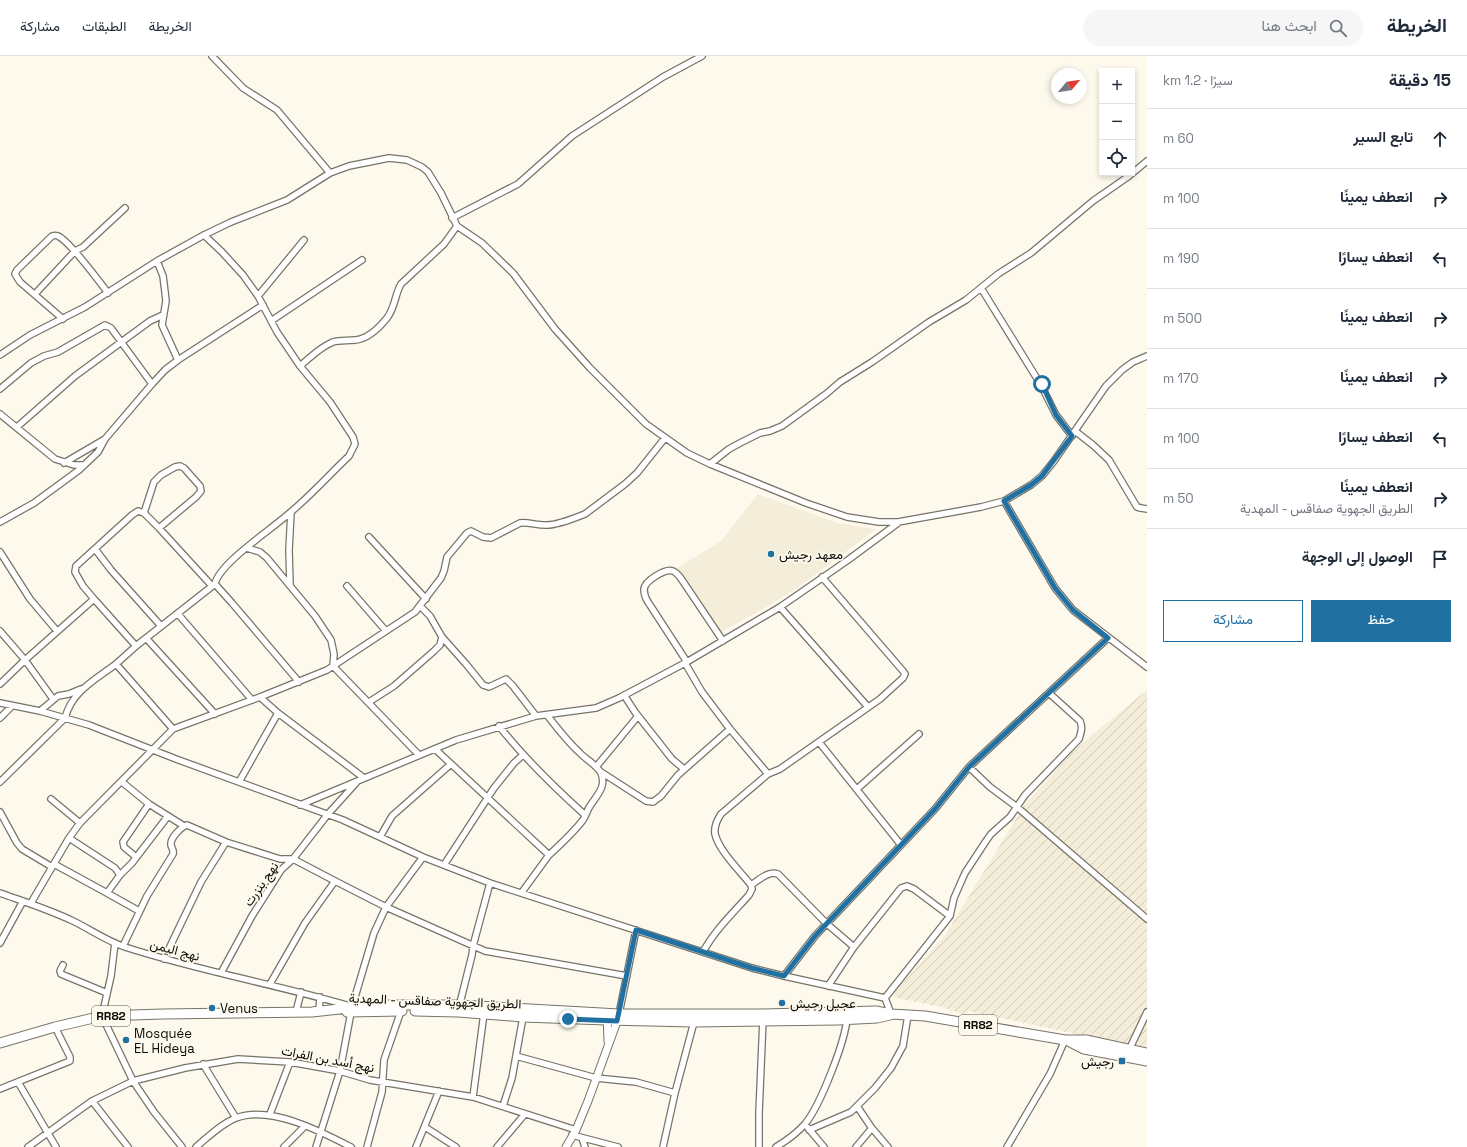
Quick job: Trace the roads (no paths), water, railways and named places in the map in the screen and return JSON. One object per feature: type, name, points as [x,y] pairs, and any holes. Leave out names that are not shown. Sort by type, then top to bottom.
[{"type":"main road","name":"الطريق الجهوية صفاقس - المهدية","points":[[352,1010],[376,1005],[459,1008],[607,1017]]},
{"type":"main road","name":"الطريق الجهوية صفاقس - المهدية","points":[[0,1043],[55,1027],[102,1016],[163,1014],[338,1010],[400,1011],[459,1008],[484,1013],[524,1017],[763,1018]]},
{"type":"main road","name":"الطريق الجهوية صفاقس - المهدية","points":[[618,1017],[694,1022],[794,1017],[847,1016],[877,1018],[891,1014],[925,1016],[1065,1040],[1086,1040],[1128,1052],[1147,1061]]},
{"type":"main road","name":"الطريق الجهوية صفاقس - المهدية","points":[[1128,1052],[1147,1053]]},
{"type":"street","points":[[212,56],[243,88],[277,110],[330,173]]},
{"type":"street","points":[[452,218],[518,184],[572,136],[663,77],[702,56]]},
{"type":"street","points":[[0,355],[30,335],[63,319],[108,293],[157,261],[204,235],[231,222],[287,200],[330,173],[349,166],[389,158],[407,160],[422,167],[432,177],[457,226],[482,243],[497,256],[513,273],[555,329],[590,368],[646,424],[688,453],[710,464],[847,518],[879,522],[898,522],[981,507],[1004,501],[1031,485],[1042,476],[1106,386],[1122,370],[1133,362],[1147,356]]},
{"type":"street","points":[[710,464],[729,449],[740,443],[760,433],[782,426],[840,382],[872,362],[929,322],[966,300],[998,274],[1031,254],[1093,201],[1129,176],[1147,161]]},
{"type":"street","points":[[35,294],[75,252],[83,247],[125,208]]},
{"type":"street","points":[[300,366],[325,346],[339,341],[363,338],[377,329],[389,316],[401,284],[444,244],[457,226]]},
{"type":"street","points":[[0,782],[66,718],[68,708],[73,699],[84,688],[116,664],[136,646],[213,585],[220,572],[272,526],[291,512],[349,456],[355,444],[353,436],[330,402],[300,366],[277,332],[258,296],[232,262],[204,235]]},
{"type":"street","points":[[63,319],[15,274],[17,270],[54,236],[60,237],[75,252],[108,293]]},
{"type":"street","points":[[258,296],[304,240]]},
{"type":"street","points":[[271,321],[362,260]]},
{"type":"street","points":[[157,261],[163,276],[166,301],[162,321],[163,328],[178,360]]},
{"type":"street","points":[[981,288],[1042,384],[1056,415],[1073,434],[1093,445],[1109,460],[1137,507],[1147,509]]},
{"type":"street","points":[[0,522],[34,503],[66,481],[100,450],[105,439],[165,370],[263,305]]},
{"type":"street","points":[[17,427],[76,376],[120,342],[150,321],[163,315]]},
{"type":"street","points":[[0,389],[38,359],[58,352],[101,326],[106,325],[110,327],[152,384]]},
{"type":"street","points":[[0,414],[55,459],[64,463],[83,465]]},
{"type":"street","points":[[31,903],[69,838],[80,823],[173,729],[260,697],[327,670],[415,612],[441,578],[447,557],[467,533],[471,531],[483,537],[492,538],[524,522],[547,526],[581,516],[637,474],[665,438]]},
{"type":"street","points":[[64,463],[105,439]]},
{"type":"street","points":[[144,513],[154,482],[173,467],[180,466],[184,468],[200,486],[201,491],[159,528]]},
{"type":"street","points":[[1004,501],[1055,588],[1064,600],[1073,610],[1147,667]]},
{"type":"street","points":[[136,646],[83,586],[74,572],[76,566],[138,511],[144,513],[213,585],[232,602],[299,682]]},
{"type":"street","points":[[290,585],[289,550],[291,512]]},
{"type":"street","points":[[300,805],[456,740],[536,716],[596,708],[624,695],[686,663],[780,607],[898,522]]},
{"type":"street","points":[[369,537],[426,599]]},
{"type":"street","points":[[247,548],[260,552],[265,556],[290,585],[315,616],[331,640],[334,654],[333,666],[419,755]]},
{"type":"street","points":[[95,549],[111,570],[161,626]]},
{"type":"street","points":[[0,552],[30,599],[57,631]]},
{"type":"street","points":[[723,641],[680,577],[674,571],[669,570],[658,574],[646,585],[644,590],[648,602],[686,663],[702,692],[768,774]]},
{"type":"street","points":[[703,952],[717,930],[749,895],[752,889],[751,885],[720,846],[715,834],[715,827],[721,814],[768,774],[780,768],[819,742],[868,707],[903,678],[904,674],[822,577]]},
{"type":"street","points":[[347,586],[386,631]]},
{"type":"street","points":[[0,684],[94,599]]},
{"type":"street","points":[[420,606],[430,616],[442,638],[483,685],[489,687],[506,679],[510,682],[536,716]]},
{"type":"street","points":[[780,607],[868,707]]},
{"type":"street","points":[[178,614],[252,700]]},
{"type":"street","points":[[0,631],[25,660],[53,699]]},
{"type":"street","points":[[146,638],[215,714]]},
{"type":"street","points":[[369,702],[394,686],[434,651],[440,645],[442,638]]},
{"type":"street","points":[[784,976],[815,936],[935,809],[969,767],[1108,638]]},
{"type":"street","points":[[116,664],[173,729]]},
{"type":"street","points":[[40,711],[53,699],[84,688]]},
{"type":"street","points":[[885,998],[950,916],[954,898],[970,863],[991,834],[1010,817],[1025,795],[1079,739],[1082,732],[1082,725],[1080,721],[1049,693]]},
{"type":"street","points":[[624,695],[638,716],[672,759],[684,769]]},
{"type":"street","points":[[260,697],[278,713],[364,778]]},
{"type":"street","points":[[0,703],[40,711],[89,725],[238,782],[328,814],[423,857],[490,883],[522,892],[752,968],[885,998]]},
{"type":"street","points":[[0,718],[12,706]]},
{"type":"street","points":[[238,782],[278,713]]},
{"type":"street","points":[[547,715],[558,730],[578,752],[601,772],[646,801],[653,802],[657,801],[678,774],[730,728]]},
{"type":"street","points":[[596,767],[638,716]]},
{"type":"street","points":[[499,726],[523,755],[554,787],[585,815]]},
{"type":"street","points":[[857,789],[919,734]]},
{"type":"street","points":[[819,742],[901,845]]},
{"type":"street","points":[[435,749],[549,855]]},
{"type":"street","points":[[444,865],[504,775],[523,755]]},
{"type":"street","points":[[380,837],[392,816],[451,764]]},
{"type":"street","points":[[969,767],[990,787],[1017,807],[1147,919]]},
{"type":"street","points":[[522,892],[549,855],[567,839],[585,815],[602,786],[601,772]]},
{"type":"street","name":"نهج بنزرت","points":[[221,973],[252,916],[282,870],[293,859],[328,814],[358,781]]},
{"type":"street","points":[[122,782],[149,804],[184,826],[189,826],[226,842],[280,859],[293,859],[386,907],[485,951],[627,976]]},
{"type":"street","points":[[51,799],[80,823]]},
{"type":"street","points":[[136,857],[124,847],[123,842],[149,804]]},
{"type":"street","points":[[0,812],[3,825],[22,849],[38,860],[107,893],[139,911]]},
{"type":"street","points":[[107,893],[168,816]]},
{"type":"street","points":[[123,946],[139,911],[173,854],[174,851],[171,843],[172,840],[184,826]]},
{"type":"street","points":[[69,838],[115,868],[120,875]]},
{"type":"street","points":[[164,959],[201,882],[226,842]]},
{"type":"street","points":[[316,1147],[340,1071],[352,1010],[366,956],[374,933],[386,907],[423,857]]},
{"type":"street","points":[[751,885],[768,874],[778,874],[827,924],[854,946]]},
{"type":"street","points":[[270,984],[305,923],[335,880]]},
{"type":"street","points":[[459,1008],[472,955],[472,946],[490,883]]},
{"type":"street","points":[[828,986],[854,946],[901,888],[907,886],[914,889],[950,916]]},
{"type":"street","name":"نهج اليمن","points":[[0,893],[31,903],[73,921],[116,944],[164,959],[320,997],[352,1010]]},
{"type":"street","points":[[0,943],[23,901]]},
{"type":"street","points":[[566,1147],[574,1133],[596,1078],[618,1017],[636,930]]},
{"type":"street","points":[[116,944],[102,1016],[133,1081],[154,1112],[182,1147]]},
{"type":"street","points":[[63,964],[60,971],[61,974],[107,993]]},
{"type":"street","points":[[296,1012],[301,992]]},
{"type":"street","points":[[319,1011],[320,997]]},
{"type":"street","points":[[885,998],[891,1014]]},
{"type":"street","points":[[367,1147],[382,1092],[384,1060],[400,1011]]},
{"type":"street","points":[[1128,1052],[1147,1012]]},
{"type":"street","points":[[473,1097],[484,1013]]},
{"type":"street","points":[[809,1130],[844,1116],[857,1106],[891,1068],[903,1046],[908,1015]]},
{"type":"street","points":[[776,1147],[787,1140],[805,1124],[822,1094],[836,1059],[846,1027],[847,1016]]},
{"type":"street","points":[[503,1106],[512,1078],[524,1017]]},
{"type":"street","points":[[607,1017],[608,1043]]},
{"type":"street","points":[[759,1147],[763,1018]]},
{"type":"street","points":[[663,1147],[675,1093],[694,1022]]},
{"type":"street","points":[[0,1089],[70,1061],[70,1057],[55,1027]]},
{"type":"street","points":[[1009,1146],[1050,1074],[1065,1040]]},
{"type":"street","points":[[516,1056],[596,1078],[636,1082],[675,1093]]},
{"type":"street","name":"نهج أسد بن الفرات","points":[[28,1147],[92,1101],[133,1081],[160,1073],[203,1064],[238,1059],[290,1062],[340,1071],[370,1080],[473,1097],[525,1114],[574,1133],[582,1138],[618,1147]]},
{"type":"street","points":[[270,1114],[290,1062]]},
{"type":"street","points":[[203,1064],[236,1118]]},
{"type":"street","points":[[18,1082],[56,1147]]},
{"type":"street","points":[[416,1147],[439,1091]]},
{"type":"street","points":[[92,1101],[128,1147]]},
{"type":"street","points":[[857,1106],[872,1128],[888,1147]]},
{"type":"street","points":[[196,1147],[225,1124],[236,1118],[255,1114],[270,1114],[322,1131],[351,1147]]},
{"type":"street","points":[[497,1147],[525,1114]]},
{"type":"street","points":[[805,1124],[824,1147]]},
{"type":"street","points":[[284,1147],[305,1126]]},
{"type":"street","points":[[425,1127],[456,1147]]},
{"type":"street","points":[[856,1147],[872,1128]]},
{"type":"street","points":[[582,1138],[585,1147]]},
{"type":"place","name":"معهد رجيش","points":[[771,554]]},
{"type":"place","name":"عجيل رجيش","points":[[782,1003]]},
{"type":"place","name":"Venus","points":[[212,1008]]},
{"type":"place","name":"Mosquée EL Hideya","points":[[126,1040]]},
{"type":"place","name":"رجيش","points":[[1122,1061]]}]
